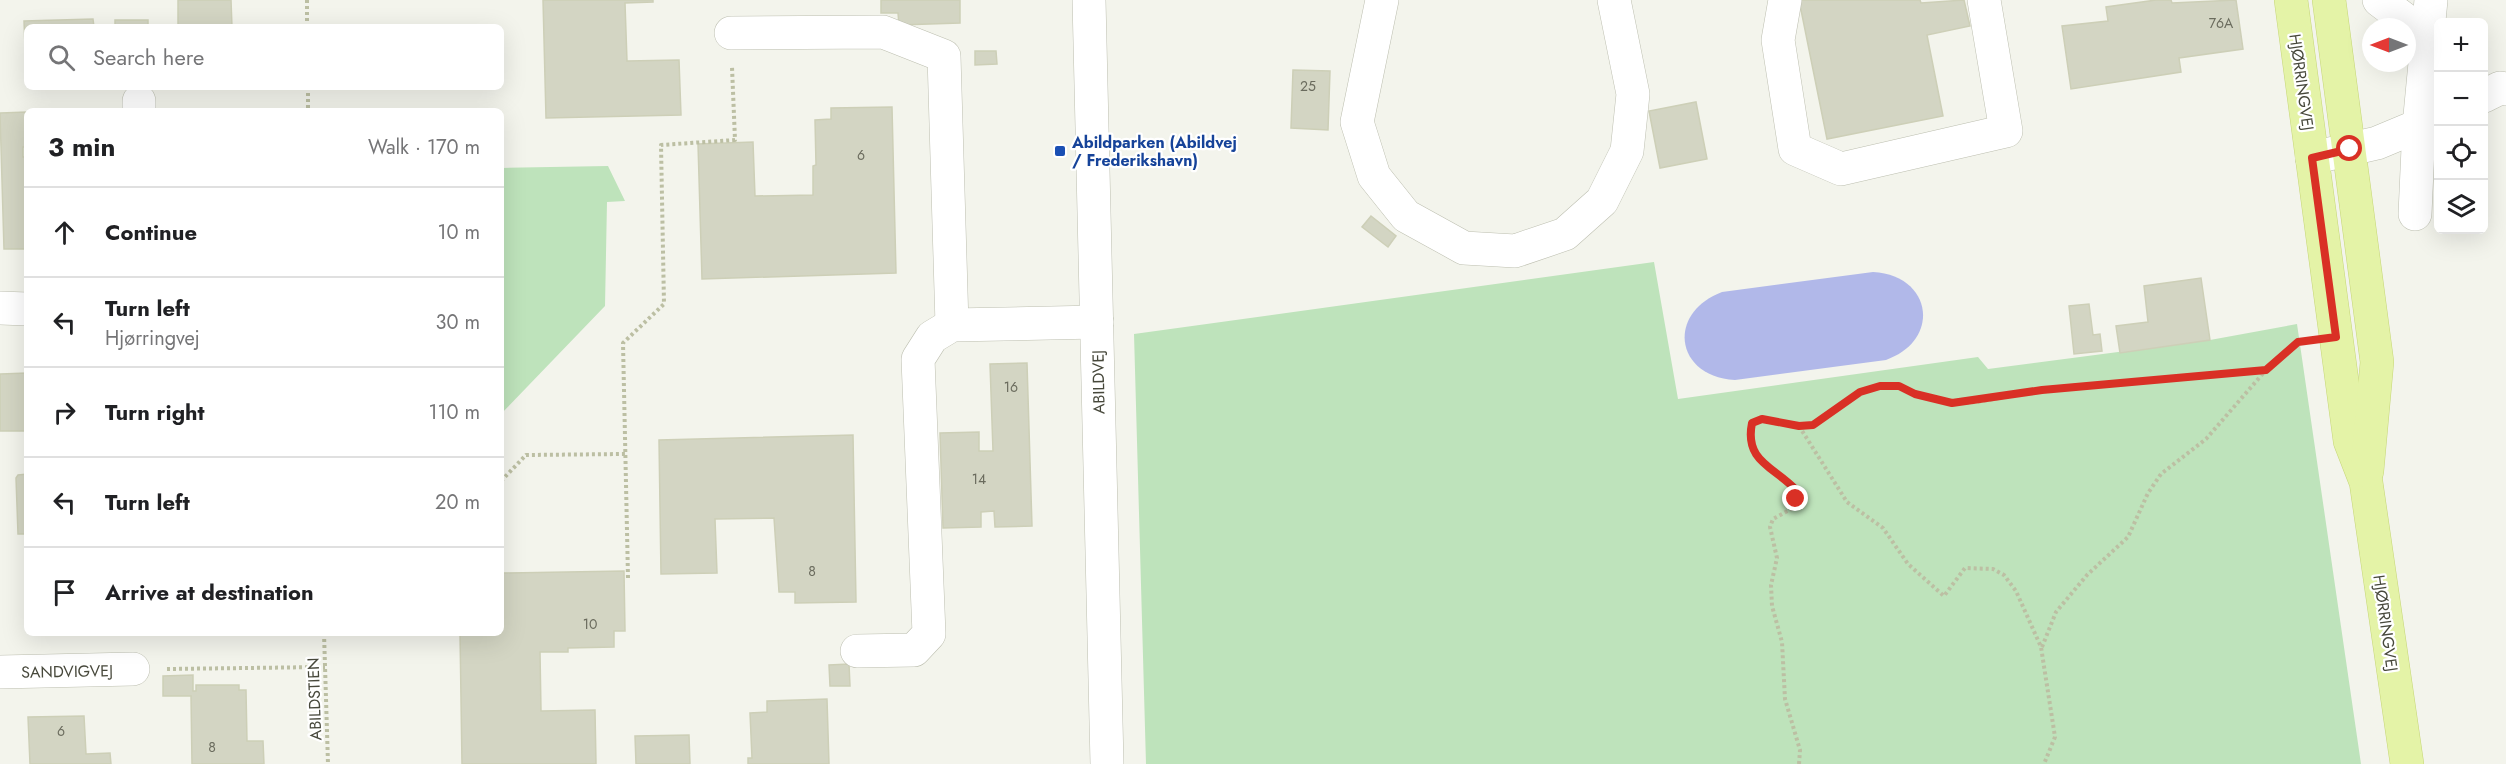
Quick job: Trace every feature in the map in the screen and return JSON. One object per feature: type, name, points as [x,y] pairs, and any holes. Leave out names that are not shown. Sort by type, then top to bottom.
[{"type":"main road","name":"HJØRRINGVEJ","points":[[2291,0],[2350,441],[2366,482]]},
{"type":"main road","name":"HJØRRINGVEJ","points":[[2329,0],[2377,363],[2366,482],[2402,763]]},
{"type":"street","name":"ABILDVEJ","points":[[1089,0],[1107,764]]},
{"type":"street","points":[[1382,0],[1357,122],[1374,177],[1406,216],[1464,248],[1515,251],[1565,234],[1602,201],[1627,151],[1633,94],[1614,0]]},
{"type":"street","points":[[1785,0],[1778,40],[1795,149],[1841,169],[2006,131],[1984,0]]},
{"type":"street","points":[[2379,0],[2428,38]]},
{"type":"street","points":[[2415,214],[2429,121],[2428,38],[2431,0]]},
{"type":"street","points":[[731,33],[883,32],[944,56],[952,325]]},
{"type":"street","points":[[2488,94],[2500,88],[2506,89]]},
{"type":"street","points":[[2312,158],[2377,143],[2429,121]]},
{"type":"street","points":[[0,308],[24,309]]},
{"type":"street","points":[[857,651],[914,650],[929,634],[918,359],[932,337],[952,325],[1096,322]]},
{"type":"street","name":"SANDVIGVEJ","points":[[0,672],[133,669]]},
{"type":"path","points":[[307,0],[307,24]]},
{"type":"path","points":[[628,578],[623,343],[664,303],[661,145],[735,140],[731,33]]},
{"type":"path","points":[[308,90],[308,108]]},
{"type":"path","points":[[2042,647],[2056,612],[2087,575],[2128,537],[2148,493],[2161,474],[2206,439],[2266,370],[2298,342],[2336,337]]},
{"type":"path","points":[[1799,764],[1800,750],[1785,699],[1782,642],[1772,606],[1771,585],[1777,558],[1770,527],[1773,519],[1793,508],[1796,490],[1767,468],[1755,453],[1749,436],[1752,423],[1762,419],[1799,426],[1813,425],[1860,392],[1880,386],[1899,386],[1915,394],[1952,403],[2042,390],[2266,370]]},
{"type":"path","points":[[1799,426],[1847,502],[1883,528],[1908,564],[1927,584],[1944,596],[1965,568],[1993,569],[2004,575],[2016,591],[2042,647],[2055,737],[2044,764]]},
{"type":"path","points":[[504,478],[526,455],[625,454]]},
{"type":"path","name":"ABILDSTIEN","points":[[324,636],[328,764]]},
{"type":"path","points":[[133,669],[325,667]]},
{"type":"green space","points":[[608,166],[625,201],[607,202],[605,306],[504,411],[504,168]]},
{"type":"green space","points":[[1654,262],[1678,399],[1978,357],[1988,369],[2210,340],[2297,324],[2361,764],[1146,764],[1134,334]]},
{"type":"water","points":[[1873,272],[1893,276],[1908,284],[1918,296],[1923,310],[1922,324],[1916,338],[1904,351],[1886,360],[1735,380],[1715,376],[1700,368],[1690,356],[1685,343],[1686,328],[1692,314],[1704,302],[1722,292]]},
{"type":"building","points":[[178,0],[231,0],[232,24],[178,24]]},
{"type":"building","points":[[543,0],[653,0],[653,2],[625,3],[627,61],[679,60],[681,115],[546,118]]},
{"type":"building","points":[[881,0],[960,0],[960,23],[899,25],[898,13],[881,13]]},
{"type":"building","points":[[1799,0],[1920,0],[1921,3],[1964,0],[1970,26],[1927,35],[1943,116],[1827,139]]},
{"type":"building","points":[[2171,0],[2172,3],[2236,0],[2243,49],[2179,58],[2181,72],[2071,89],[2062,26],[2108,21],[2106,7]]},
{"type":"building","points":[[93,19],[94,24],[24,24],[24,21]]},
{"type":"building","points":[[115,20],[148,20],[148,24],[115,24]]},
{"type":"building","points":[[975,51],[996,51],[997,64],[975,65]]},
{"type":"building","points":[[1293,70],[1330,71],[1328,130],[1291,128]]},
{"type":"building","points":[[1696,102],[1707,159],[1660,168],[1649,111]]},
{"type":"building","points":[[892,107],[896,273],[702,279],[698,144],[753,142],[755,196],[813,195],[813,166],[816,165],[815,120],[831,119],[831,108]]},
{"type":"building","points":[[24,112],[24,249],[4,249],[0,113]]},
{"type":"building","points":[[1371,216],[1396,236],[1388,247],[1362,227]]},
{"type":"building","points":[[2201,278],[2210,340],[2120,353],[2116,326],[2148,322],[2144,286]]},
{"type":"building","points":[[2089,304],[2093,335],[2100,334],[2102,351],[2074,354],[2069,306]]},
{"type":"building","points":[[1027,363],[1032,526],[995,527],[994,511],[981,512],[981,527],[943,528],[940,433],[979,432],[979,451],[993,451],[990,364]]},
{"type":"building","points":[[24,373],[24,431],[0,431],[0,374]]},
{"type":"building","points":[[853,435],[856,602],[795,603],[795,592],[779,592],[774,518],[715,519],[717,573],[661,574],[659,440]]},
{"type":"building","points":[[24,474],[24,534],[18,534],[16,478],[18,475]]},
{"type":"building","points":[[624,571],[625,631],[614,631],[614,647],[568,648],[568,652],[540,652],[541,711],[595,710],[596,764],[462,764],[460,636],[504,636],[504,573]]},
{"type":"building","points":[[849,664],[850,686],[830,686],[829,665]]},
{"type":"building","points":[[193,675],[193,691],[196,691],[196,685],[239,685],[239,690],[246,690],[247,741],[263,741],[264,764],[192,764],[191,696],[163,696],[163,676]]},
{"type":"building","points":[[827,699],[829,764],[748,764],[748,758],[752,758],[750,713],[767,712],[767,701]]},
{"type":"building","points":[[84,716],[86,754],[110,753],[111,764],[30,764],[28,717]]},
{"type":"building","points":[[689,735],[690,764],[636,764],[635,736]]},
{"type":"place","name":"Abildparken (Abildvej / Frederikshavn)","points":[[1060,151]]},
{"type":"route","points":[[1796,499],[1796,490],[1767,468],[1755,453],[1749,436],[1752,423],[1762,419],[1799,426],[1813,425],[1860,392],[1880,386],[1899,386],[1915,394],[1952,403],[2042,390],[2266,370],[2298,342],[2336,337],[2312,158],[2350,149]]}]
